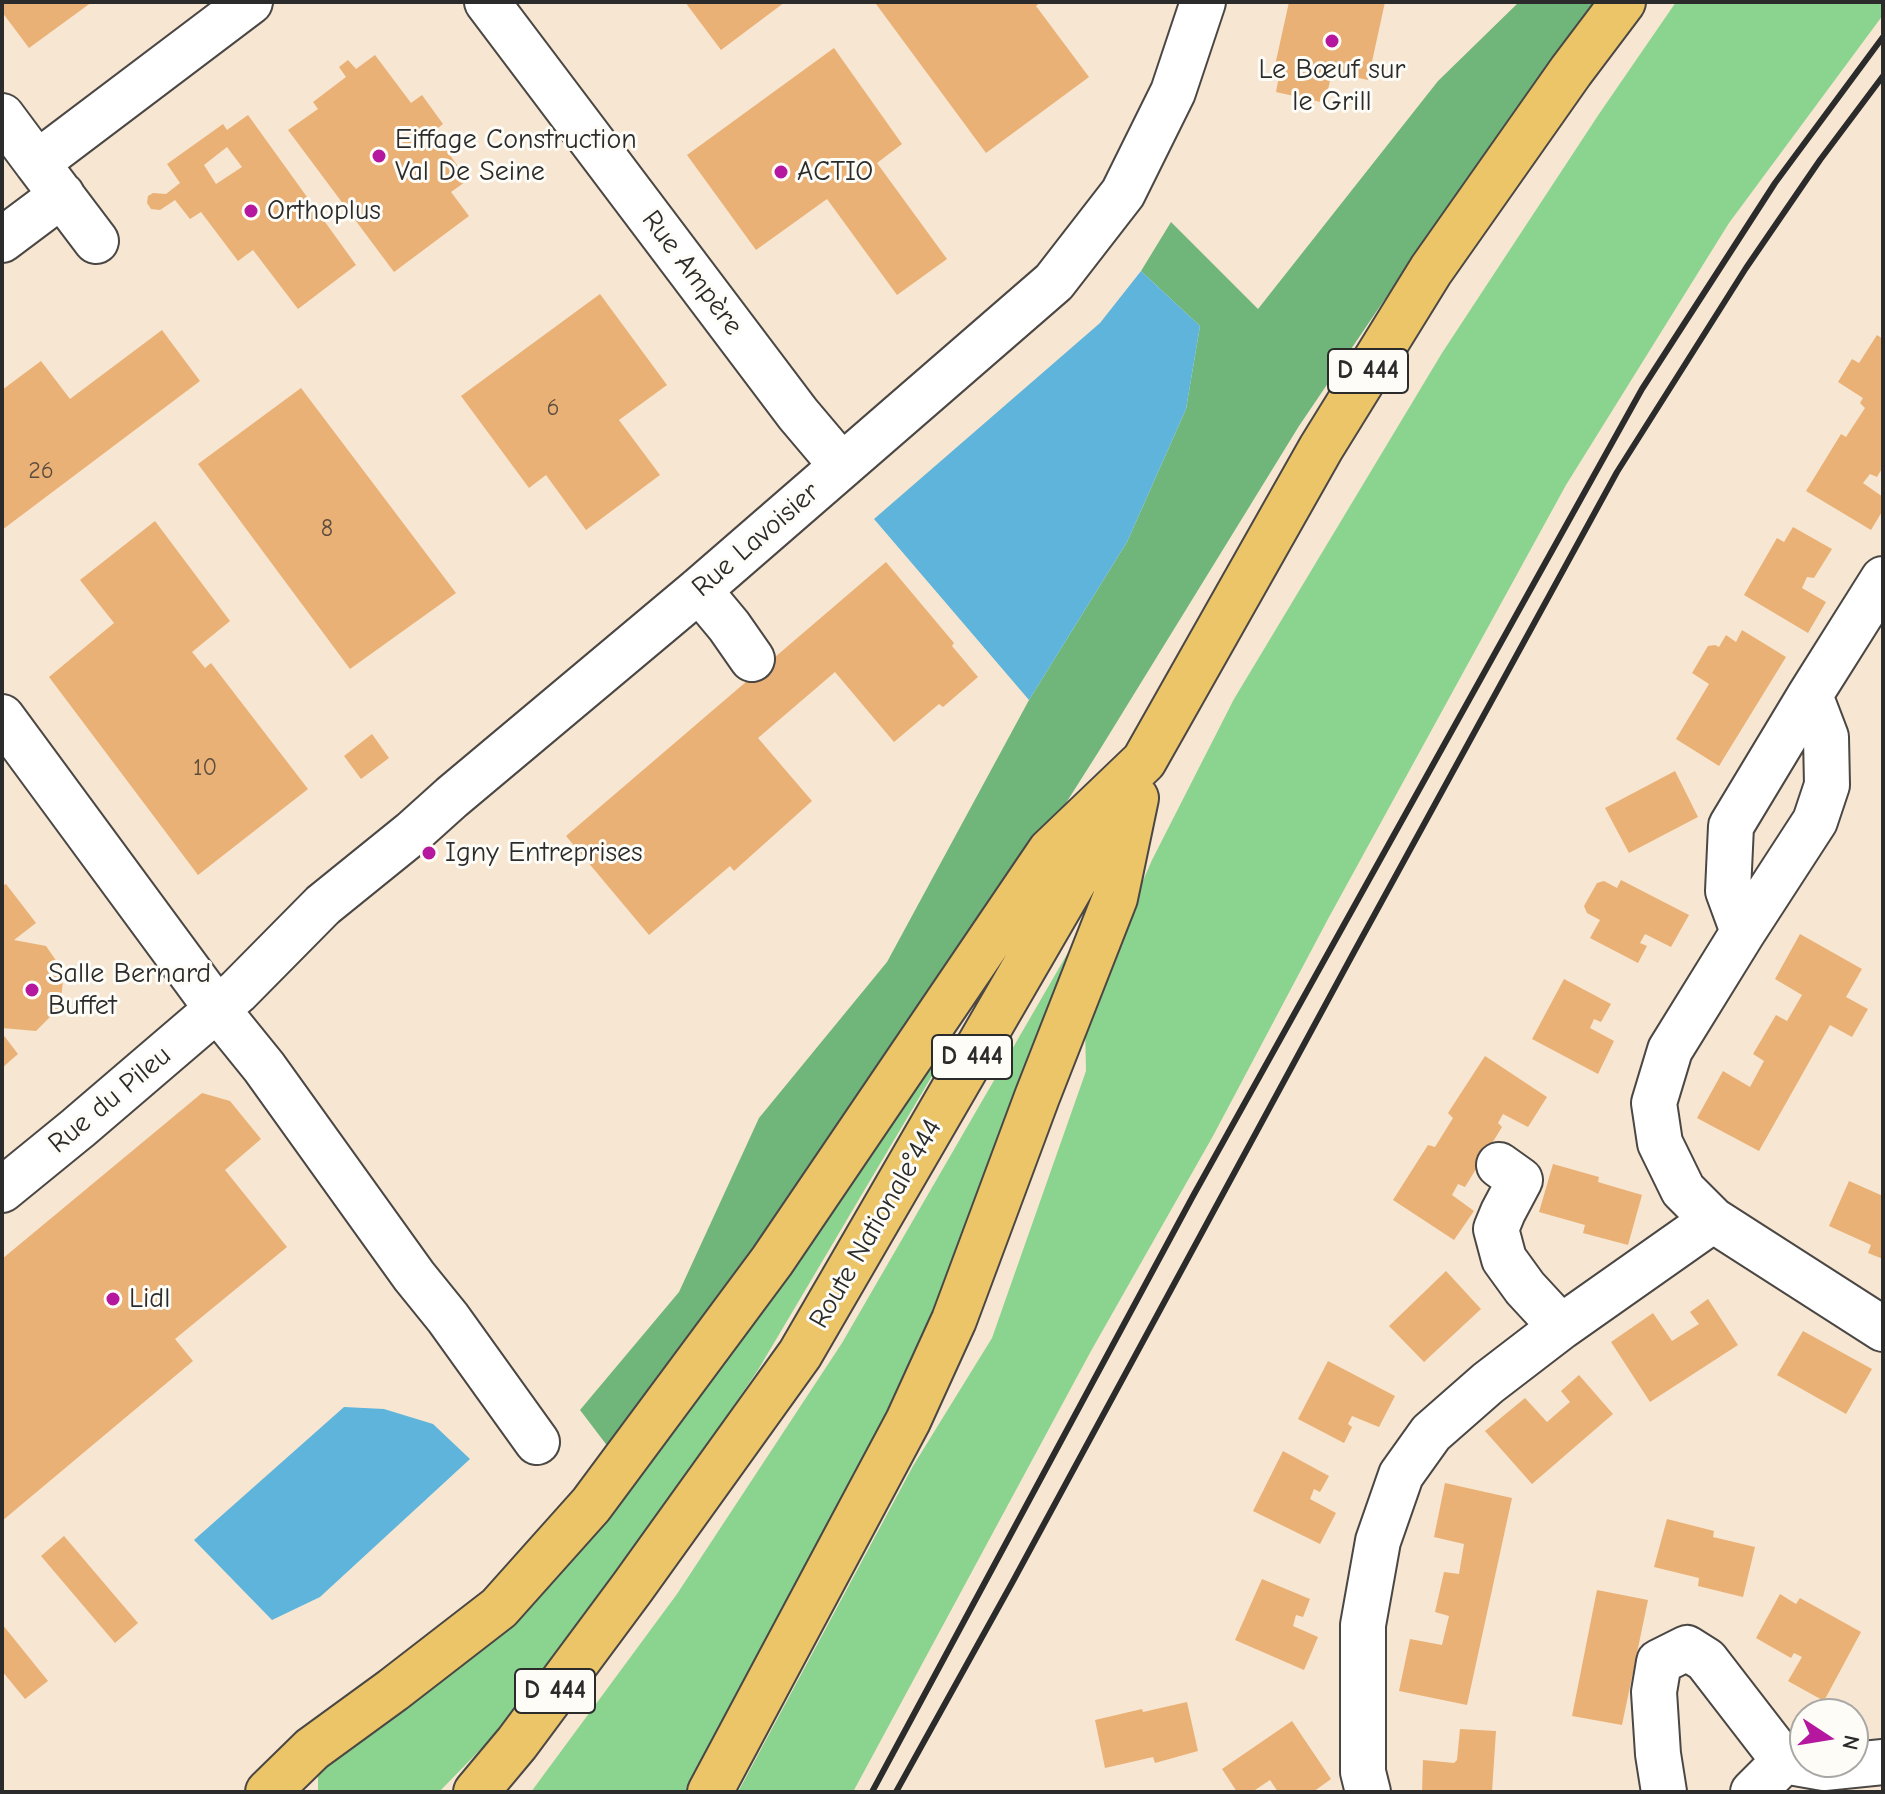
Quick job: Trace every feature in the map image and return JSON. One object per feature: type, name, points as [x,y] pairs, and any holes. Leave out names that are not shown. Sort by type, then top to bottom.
[{"type":"main road","name":"D 444","points":[[1144,761],[1321,448],[1431,270],[1623,2]]},
{"type":"main road","name":"Route Nationale°444","points":[[476,1792],[517,1743],[632,1588],[800,1354],[1144,761]]},
{"type":"main road","points":[[268,1792],[312,1749],[499,1608],[591,1505],[772,1261],[1050,851],[1144,761]]},
{"type":"main road","points":[[710,1792],[908,1421],[954,1320],[1115,898],[1144,761]]},
{"type":"main road","name":"D 444","points":[[505,1792],[647,1607],[800,1354]]},
{"type":"street","points":[[2,240],[50,179],[250,2]]},
{"type":"street","name":"Rue Ampère","points":[[487,2],[798,414],[842,466]]},
{"type":"street","name":"Rue Lavoisier","points":[[217,1009],[323,905],[699,590],[1054,282],[1123,193],[1173,92],[1203,2]]},
{"type":"street","points":[[2,116],[96,241]]},
{"type":"street","points":[[1743,932],[1728,891],[1731,826],[1883,579]]},
{"type":"street","points":[[699,590],[752,659]]},
{"type":"street","points":[[1810,695],[1826,737],[1827,785],[1815,821],[1670,1050],[1654,1103],[1660,1143],[1683,1190],[1713,1220],[1883,1329]]},
{"type":"street","points":[[2,717],[217,1009],[264,1067],[537,1442]]},
{"type":"street","name":"Rue du Pileu","points":[[2,1190],[217,1009]]},
{"type":"street","points":[[1499,1165],[1520,1180],[1496,1229],[1504,1259],[1525,1288],[1561,1327]]},
{"type":"street","points":[[1368,1792],[1363,1772],[1363,1625],[1378,1541],[1401,1475],[1431,1433],[1488,1383],[1561,1327],[1713,1220]]},
{"type":"street","points":[[1664,1792],[1654,1692],[1659,1662],[1687,1648],[1706,1660],[1784,1761],[1824,1768],[1883,1762]]},
{"type":"street","points":[[1753,1792],[1784,1761]]},
{"type":"green space","points":[[1519,2],[1595,2],[1435,225],[1299,426],[1000,907],[612,1452],[580,1410],[679,1292],[759,1118],[887,962],[1029,700],[1127,542],[1186,409],[1200,326],[1141,271],[1171,222],[1258,309],[1438,81]]},
{"type":"green space","points":[[1676,2],[1883,2],[1883,15],[1729,223],[1566,485],[853,1792],[738,1792],[913,1466],[992,1338],[1086,1071],[1085,1025],[1099,981],[1152,860],[1234,699],[1442,353]]},
{"type":"green space","points":[[1099,899],[951,1294],[698,1792],[531,1792],[677,1594],[842,1343]]},
{"type":"green space","points":[[931,1052],[942,1059],[758,1370],[546,1682],[439,1792],[318,1792],[318,1773],[441,1680]]},
{"type":"water","points":[[1141,271],[1200,326],[1186,409],[1127,542],[1029,700],[874,519],[1100,323]]},
{"type":"water","points":[[344,1407],[384,1409],[433,1424],[470,1459],[320,1597],[272,1620],[194,1540]]},
{"type":"building","points":[[2,2],[92,2],[29,48],[2,12]]},
{"type":"building","points":[[685,2],[785,2],[721,50]]},
{"type":"building","points":[[1041,2],[1036,6],[1089,77],[986,153],[876,4]]},
{"type":"building","name":"Le Bœuf sur le Grill","points":[[1289,2],[1385,2],[1368,80],[1332,72],[1325,103],[1276,92],[1280,71],[1274,70]]},
{"type":"building","name":"ACTIO","points":[[834,48],[902,144],[877,163],[947,259],[897,295],[827,199],[756,250],[687,155]]},
{"type":"building","name":"Eiffage Construction Val De Seine","points":[[375,55],[411,103],[422,95],[443,124],[433,132],[468,180],[451,192],[469,216],[394,272],[288,130],[318,109],[313,102],[346,77],[339,67],[348,60],[356,69]]},
{"type":"building","name":"Orthoplus","points":[[248,115],[356,265],[298,309],[253,250],[238,261],[201,212],[190,219],[175,200],[160,210],[151,209],[147,203],[148,196],[153,193],[166,194],[180,183],[167,164],[223,124],[227,130]],"holes":[[[227,147],[242,167],[216,184],[204,165]]]},
{"type":"building","points":[[600,294],[667,385],[619,420],[660,475],[586,530],[546,475],[529,488],[461,396]]},
{"type":"building","points":[[162,330],[200,381],[2,530],[2,390],[41,361],[70,399]]},
{"type":"building","points":[[1877,335],[1883,339],[1883,467],[1877,477],[1870,474],[1863,483],[1883,497],[1883,510],[1871,530],[1806,491],[1841,434],[1846,437],[1865,408],[1860,403],[1863,398],[1838,382],[1852,359],[1859,363]]},
{"type":"building","points":[[301,388],[456,593],[350,669],[198,464]]},
{"type":"building","points":[[155,521],[230,621],[192,652],[205,668],[211,663],[308,789],[198,875],[49,677],[114,623],[80,580]]},
{"type":"building","points":[[1793,527],[1832,549],[1814,578],[1807,577],[1802,588],[1826,602],[1808,633],[1744,595],[1777,538],[1784,542]]},
{"type":"building","points":[[886,562],[954,643],[952,646],[978,677],[943,707],[939,704],[894,742],[835,672],[758,738],[812,801],[734,871],[730,866],[649,935],[566,836]]},
{"type":"building","points":[[1742,630],[1786,657],[1719,766],[1676,739],[1709,684],[1692,673],[1708,646],[1719,647],[1726,635],[1736,642]]},
{"type":"building","points":[[372,734],[389,758],[361,779],[344,756]]},
{"type":"building","points":[[1675,771],[1698,817],[1629,853],[1605,808]]},
{"type":"building","points":[[1621,880],[1689,915],[1671,947],[1645,934],[1640,943],[1647,946],[1638,963],[1590,938],[1600,920],[1587,913],[1584,906],[1597,883],[1604,881],[1617,888]]},
{"type":"building","name":"Salle Bernard Buffet","points":[[6,884],[36,923],[14,940],[46,946],[64,972],[60,1007],[36,1031],[2,1028],[2,886]]},
{"type":"building","points":[[1800,934],[1862,969],[1846,997],[1868,1009],[1852,1037],[1830,1025],[1759,1151],[1697,1118],[1723,1071],[1750,1087],[1764,1061],[1753,1054],[1776,1015],[1787,1021],[1802,995],[1775,979]]},
{"type":"building","points":[[1564,979],[1611,1004],[1601,1022],[1594,1019],[1590,1028],[1614,1041],[1598,1074],[1532,1039]]},
{"type":"building","points":[[2,1033],[18,1054],[2,1068]]},
{"type":"building","points":[[1485,1056],[1547,1097],[1528,1127],[1503,1114],[1498,1123],[1502,1127],[1465,1187],[1458,1184],[1452,1195],[1474,1211],[1454,1240],[1393,1200],[1428,1145],[1435,1147],[1453,1118],[1448,1113]]},
{"type":"building","name":"Lidl","points":[[202,1093],[230,1101],[261,1139],[225,1170],[287,1247],[175,1339],[193,1361],[2,1521],[2,1259]]},
{"type":"building","points":[[1553,1164],[1599,1177],[1598,1182],[1642,1195],[1628,1245],[1583,1233],[1585,1225],[1539,1212]]},
{"type":"building","points":[[1849,1181],[1883,1196],[1883,1259],[1868,1253],[1871,1245],[1829,1226]]},
{"type":"building","points":[[1446,1271],[1481,1309],[1424,1362],[1389,1326]]},
{"type":"building","points":[[1708,1299],[1738,1345],[1650,1402],[1611,1342],[1653,1313],[1672,1341],[1699,1324],[1690,1312]]},
{"type":"building","points":[[1803,1331],[1872,1369],[1846,1414],[1777,1375]]},
{"type":"building","points":[[1328,1361],[1395,1396],[1379,1427],[1352,1416],[1348,1424],[1352,1427],[1344,1443],[1298,1419]]},
{"type":"building","points":[[1579,1375],[1613,1414],[1532,1484],[1485,1431],[1525,1398],[1547,1422],[1570,1402],[1561,1391]]},
{"type":"building","points":[[1283,1451],[1329,1476],[1320,1492],[1314,1489],[1310,1499],[1336,1513],[1320,1544],[1253,1511]]},
{"type":"building","points":[[1445,1483],[1512,1498],[1467,1705],[1399,1691],[1410,1639],[1442,1645],[1449,1616],[1435,1612],[1444,1572],[1459,1574],[1464,1544],[1434,1537]]},
{"type":"building","points":[[1667,1519],[1714,1531],[1713,1537],[1755,1547],[1743,1597],[1698,1586],[1699,1578],[1654,1567]]},
{"type":"building","points":[[64,1536],[138,1623],[115,1643],[41,1556]]},
{"type":"building","points":[[1262,1579],[1310,1599],[1303,1617],[1296,1615],[1293,1626],[1318,1637],[1304,1670],[1235,1640]]},
{"type":"building","points":[[1597,1590],[1648,1600],[1622,1725],[1572,1716]]},
{"type":"building","points":[[1780,1594],[1796,1604],[1800,1598],[1861,1632],[1826,1698],[1819,1698],[1788,1681],[1802,1657],[1794,1653],[1791,1658],[1756,1638]]},
{"type":"building","points":[[2,1624],[48,1681],[25,1699],[2,1671]]},
{"type":"building","points":[[1187,1702],[1198,1751],[1155,1763],[1153,1757],[1105,1768],[1095,1720]]},
{"type":"building","points":[[1292,1721],[1331,1779],[1313,1792],[1278,1792],[1270,1780],[1252,1792],[1237,1792],[1222,1769]]},
{"type":"building","points":[[1460,1729],[1496,1731],[1492,1792],[1422,1792],[1423,1760],[1454,1763],[1457,1760]]},
{"type":"railway","points":[[872,1792],[1193,1196],[1642,389],[1775,183],[1883,37]]},
{"type":"railway","points":[[896,1792],[1617,472],[1746,268],[1820,160],[1883,76]]},
{"type":"place","name":"Le Bœuf sur le Grill","points":[[1332,41]]},
{"type":"place","name":"Eiffage Construction Val De Seine","points":[[379,156]]},
{"type":"place","name":"ACTIO","points":[[781,172]]},
{"type":"place","name":"Orthoplus","points":[[251,211]]},
{"type":"place","name":"Igny Entreprises","points":[[429,853]]},
{"type":"place","name":"Salle Bernard Buffet","points":[[32,990]]},
{"type":"place","name":"Lidl","points":[[113,1299]]}]
